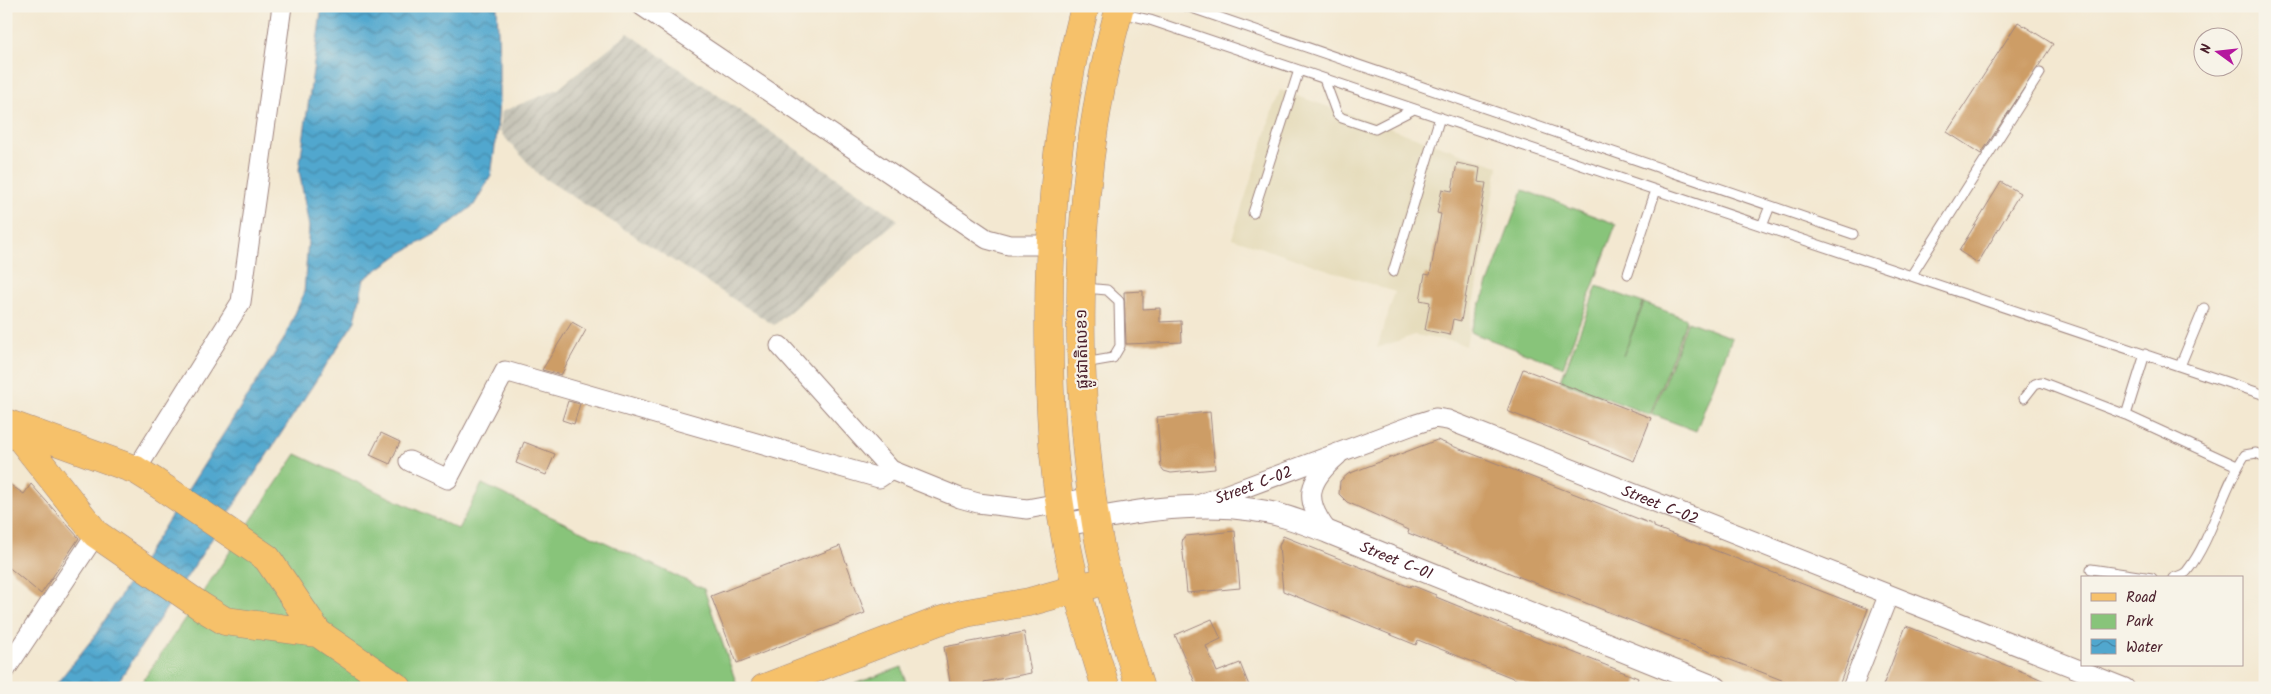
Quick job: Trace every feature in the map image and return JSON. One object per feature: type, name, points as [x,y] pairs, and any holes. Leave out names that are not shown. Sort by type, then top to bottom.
[{"type":"main road","name":"ផ្លូវជាតិលេខ១","points":[[1085,6],[1061,124],[1054,186],[1050,245],[1049,364],[1052,436],[1061,515],[1077,589],[1106,688]]},
{"type":"main road","name":"ផ្លូវជាតិលេខ១","points":[[1119,10],[1103,79],[1086,190],[1080,288],[1081,364],[1084,434],[1093,508],[1108,580],[1140,688]]},
{"type":"main road","points":[[9,425],[144,475],[242,541],[267,558],[318,633],[398,688]]},
{"type":"main road","points":[[9,425],[102,538],[202,606],[225,621],[318,633]]},
{"type":"main road","points":[[764,688],[939,621],[966,613],[1029,602],[1108,580]]},
{"type":"street","points":[[144,475],[241,302],[282,6]]},
{"type":"street","points":[[642,6],[987,239],[1009,245],[1050,245]]},
{"type":"street","points":[[780,346],[891,470],[960,498],[1061,515]]},
{"type":"street","points":[[409,461],[448,479],[505,371],[879,478],[891,470]]},
{"type":"street","name":"Street C-02","points":[[1193,507],[1344,449],[1435,418],[1448,420],[1888,596],[2126,688]]},
{"type":"street","points":[[1328,532],[1315,515],[1312,496],[1314,482],[1322,468],[1344,449]]},
{"type":"street","name":"Street C-01","points":[[1061,515],[1093,508],[1193,507],[1255,510],[1282,516],[1328,532],[1716,688]]},
{"type":"street","points":[[6,669],[102,538]]},
{"type":"street","points":[[1852,688],[1888,596]]},
{"type":"lane","points":[[1186,6],[1853,234]]},
{"type":"lane","points":[[1119,10],[2265,395]]},
{"type":"lane","points":[[1253,213],[1298,70]]},
{"type":"lane","points":[[1911,276],[2040,73]]},
{"type":"lane","points":[[1324,79],[1337,114],[1342,118],[1376,129],[1414,109]]},
{"type":"lane","points":[[1393,272],[1440,117]]},
{"type":"lane","points":[[1628,274],[1656,190]]},
{"type":"lane","points":[[1762,226],[1770,206]]},
{"type":"lane","points":[[1080,288],[1107,290],[1119,301],[1120,310],[1120,346],[1113,358],[1081,364]]},
{"type":"lane","points":[[2180,366],[2204,308]]},
{"type":"lane","points":[[2126,415],[2145,354]]},
{"type":"lane","points":[[2024,398],[2035,384],[2041,382],[2126,415],[2237,466]]},
{"type":"lane","points":[[2178,576],[2186,573],[2212,527],[2237,466],[2245,455],[2256,453],[2265,457]]},
{"type":"lane","points":[[2091,569],[2138,576]]},
{"type":"shaded area","points":[[628,33],[898,220],[774,325],[539,175],[499,131],[501,112],[558,89]]},
{"type":"shaded area","points":[[1280,90],[1498,166],[1466,346],[1456,342],[1415,335],[1377,348],[1395,292],[1232,238]]},
{"type":"green space","points":[[1523,190],[1616,224],[1563,367],[1470,332]]},
{"type":"green space","points":[[1597,286],[1643,303],[1623,356],[1644,303],[1687,319],[1650,415],[1561,381]]},
{"type":"green space","points":[[1688,321],[1732,338],[1696,431],[1652,414]]},
{"type":"green space","points":[[296,454],[458,529],[482,484],[704,589],[738,688],[138,688]]},
{"type":"green space","points":[[902,667],[907,688],[843,688]]},
{"type":"water","points":[[322,6],[497,6],[499,98],[491,176],[474,205],[439,232],[401,253],[364,279],[355,321],[114,688],[53,688],[94,637],[284,339],[304,293],[309,227],[299,170]]},
{"type":"building","points":[[2018,22],[2053,44],[1981,154],[1947,132]]},
{"type":"building","points":[[1457,163],[1480,168],[1478,182],[1486,183],[1461,321],[1453,319],[1450,335],[1425,330],[1430,302],[1420,300],[1425,274],[1430,275],[1441,214],[1437,213],[1442,189],[1452,191]]},
{"type":"building","points":[[2001,182],[2020,193],[1978,263],[1959,251]]},
{"type":"building","points":[[1143,291],[1143,309],[1160,308],[1160,322],[1181,321],[1182,342],[1126,344],[1124,292]]},
{"type":"building","points":[[572,322],[586,330],[561,375],[542,370]]},
{"type":"building","points":[[1523,369],[1651,418],[1634,461],[1507,411]]},
{"type":"building","points":[[568,401],[580,404],[574,424],[562,420]]},
{"type":"building","points":[[1210,412],[1215,469],[1171,473],[1164,471],[1161,467],[1157,417]]},
{"type":"building","points":[[381,433],[400,442],[390,464],[370,455]]},
{"type":"building","points":[[1437,440],[1654,525],[1654,527],[1868,609],[1838,688],[1802,688],[1408,533],[1409,530],[1347,502],[1339,494],[1340,481],[1348,474]]},
{"type":"building","points":[[524,442],[555,454],[546,475],[516,463]]},
{"type":"building","points":[[6,482],[24,494],[31,484],[79,538],[41,594],[6,565]]},
{"type":"building","points":[[1235,531],[1240,588],[1187,593],[1183,538],[1186,536]]},
{"type":"building","points":[[1283,536],[1410,587],[1411,585],[1436,595],[1436,597],[1638,678],[1635,688],[1538,688],[1418,640],[1416,645],[1283,591],[1279,546]]},
{"type":"building","points":[[840,546],[865,613],[737,663],[711,596]]},
{"type":"building","points":[[1212,619],[1221,639],[1206,646],[1217,672],[1240,663],[1250,688],[1198,688],[1175,635]]},
{"type":"building","points":[[1906,626],[2031,675],[2060,688],[1882,688]]},
{"type":"building","points":[[1024,632],[1031,673],[984,682],[985,688],[951,688],[944,647]]}]
